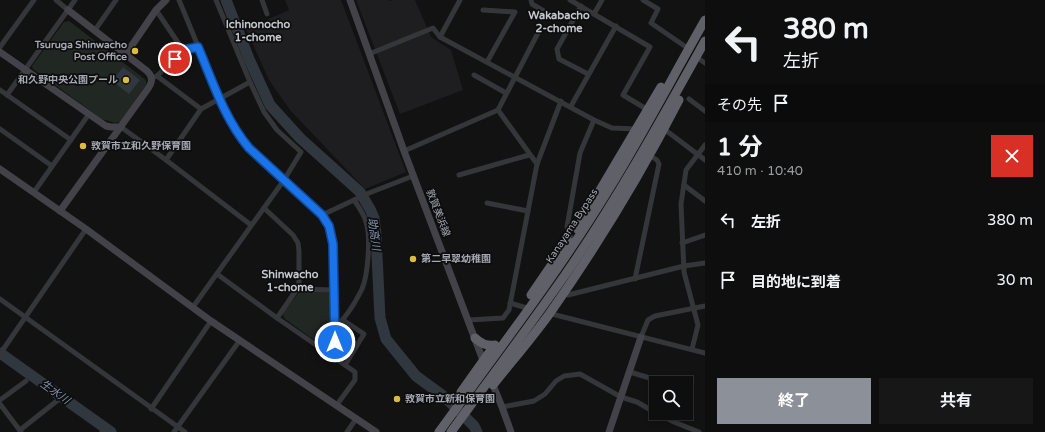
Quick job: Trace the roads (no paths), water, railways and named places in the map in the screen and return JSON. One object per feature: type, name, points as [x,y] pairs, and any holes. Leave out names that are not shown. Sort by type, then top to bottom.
[{"type":"highway","name":"Kanayama Bypass","points":[[439,432],[557,269],[610,189],[650,121],[705,20]]},
{"type":"highway","points":[[432,432],[571,238],[686,47],[694,40]]},
{"type":"highway","points":[[458,432],[492,385],[549,314],[603,234],[702,61],[705,42]]},
{"type":"highway","name":"Kanayama Bypass","points":[[451,432],[565,275],[595,230],[705,42]]},
{"type":"highway","points":[[475,338],[482,344],[489,346],[495,344]]},
{"type":"street","points":[[0,47],[34,0]]},
{"type":"street","points":[[56,0],[147,72],[201,109]]},
{"type":"street","points":[[7,95],[75,0]]},
{"type":"street","points":[[95,30],[116,0]]},
{"type":"street","points":[[126,54],[156,10],[166,0]]},
{"type":"street","points":[[179,0],[230,122],[249,148],[322,215],[329,226],[333,244],[335,327],[334,358]]},
{"type":"street","points":[[193,307],[284,180],[301,152],[277,130],[264,112],[216,0]]},
{"type":"street","points":[[262,0],[267,14]]},
{"type":"street","name":"敦賀美浜線","points":[[350,0],[413,176],[511,432]]},
{"type":"street","points":[[440,37],[460,0]]},
{"type":"street","points":[[531,0],[532,4],[552,16]]},
{"type":"street","points":[[570,0],[650,46],[623,95],[648,110]]},
{"type":"street","points":[[594,14],[602,0]]},
{"type":"street","points":[[643,0],[658,8],[651,22],[686,47]]},
{"type":"street","points":[[581,6],[557,49],[559,59],[588,74]]},
{"type":"street","points":[[156,10],[183,50]]},
{"type":"street","points":[[484,10],[515,12],[487,62]]},
{"type":"street","points":[[570,106],[616,26]]},
{"type":"street","points":[[369,54],[433,28],[440,37],[594,120],[612,128],[636,129]]},
{"type":"street","points":[[404,151],[498,110],[539,31]]},
{"type":"street","points":[[60,211],[121,127],[149,87],[154,77],[183,50],[198,47]]},
{"type":"street","points":[[0,52],[106,126],[121,127],[251,225]]},
{"type":"street","points":[[474,75],[506,93]]},
{"type":"street","points":[[166,160],[201,109],[250,82]]},
{"type":"street","points":[[0,90],[71,140]]},
{"type":"street","points":[[689,99],[705,111]]},
{"type":"street","points":[[469,320],[503,318],[509,310],[537,164],[561,101]]},
{"type":"street","points":[[498,110],[537,164]]},
{"type":"street","points":[[34,192],[89,114]]},
{"type":"street","points":[[571,238],[567,227],[580,153],[594,120]]},
{"type":"street","points":[[0,129],[52,166]]},
{"type":"street","points":[[664,129],[705,160]]},
{"type":"street","points":[[692,349],[698,325],[684,272],[681,204],[686,170],[705,145]]},
{"type":"street","points":[[459,175],[529,154]]},
{"type":"street","points":[[635,279],[659,164],[657,160],[649,155]]},
{"type":"street","points":[[0,169],[86,229],[211,321],[376,432]]},
{"type":"street","points":[[322,215],[369,193],[413,176]]},
{"type":"street","points":[[684,185],[705,201]]},
{"type":"street","points":[[335,327],[343,320],[362,288],[368,256],[368,231],[366,222],[360,207],[354,200]]},
{"type":"street","points":[[487,203],[528,211]]},
{"type":"street","points":[[264,208],[293,235],[298,243],[298,289],[277,318]]},
{"type":"street","points":[[0,354],[86,229]]},
{"type":"street","points":[[682,243],[705,235]]},
{"type":"street","points":[[563,292],[568,295],[684,266],[705,264]]},
{"type":"street","points":[[217,274],[354,372],[355,380],[336,406]]},
{"type":"street","points":[[298,289],[334,290]]},
{"type":"street","points":[[0,299],[26,316],[151,409],[176,430],[184,432]]},
{"type":"street","points":[[510,303],[705,353]]},
{"type":"street","points":[[609,432],[648,320],[655,316],[705,306]]},
{"type":"street","points":[[343,320],[364,334],[345,365]]},
{"type":"street","points":[[151,409],[211,321]]},
{"type":"street","points":[[176,430],[240,340]]},
{"type":"street","points":[[630,372],[649,378]]},
{"type":"street","points":[[502,407],[534,401],[545,394],[556,380],[564,376],[580,374],[621,397],[637,402],[649,409]]},
{"type":"street","points":[[0,400],[26,380]]},
{"type":"street","points":[[0,404],[21,431],[58,400]]},
{"type":"street","points":[[347,432],[356,418]]},
{"type":"street","points":[[670,420],[698,432]]},
{"type":"waterway","name":"助高川","points":[[226,0],[249,59],[270,105],[300,138],[360,192],[370,209],[374,218],[376,234],[380,318],[386,339],[416,376],[446,398],[474,426],[477,432]]},
{"type":"waterway","name":"生水川","points":[[0,353],[111,432]]},
{"type":"place","name":"Tsuruga Shinwacho Post Office","points":[[135,51]]},
{"type":"place","name":"和久野中央公園プール","points":[[126,80]]},
{"type":"place","name":"敦賀市立和久野保育園","points":[[83,146]]},
{"type":"place","name":"第二早翠幼稚園","points":[[413,259]]},
{"type":"place","name":"敦賀市立新和保育園","points":[[397,399]]},
{"type":"district","name":"Wakabacho 2-chome","points":[[559,21]]},
{"type":"district","name":"Ichinonocho 1-chome","points":[[258,30]]},
{"type":"district","name":"Shinwacho 1-chome","points":[[290,280]]}]
